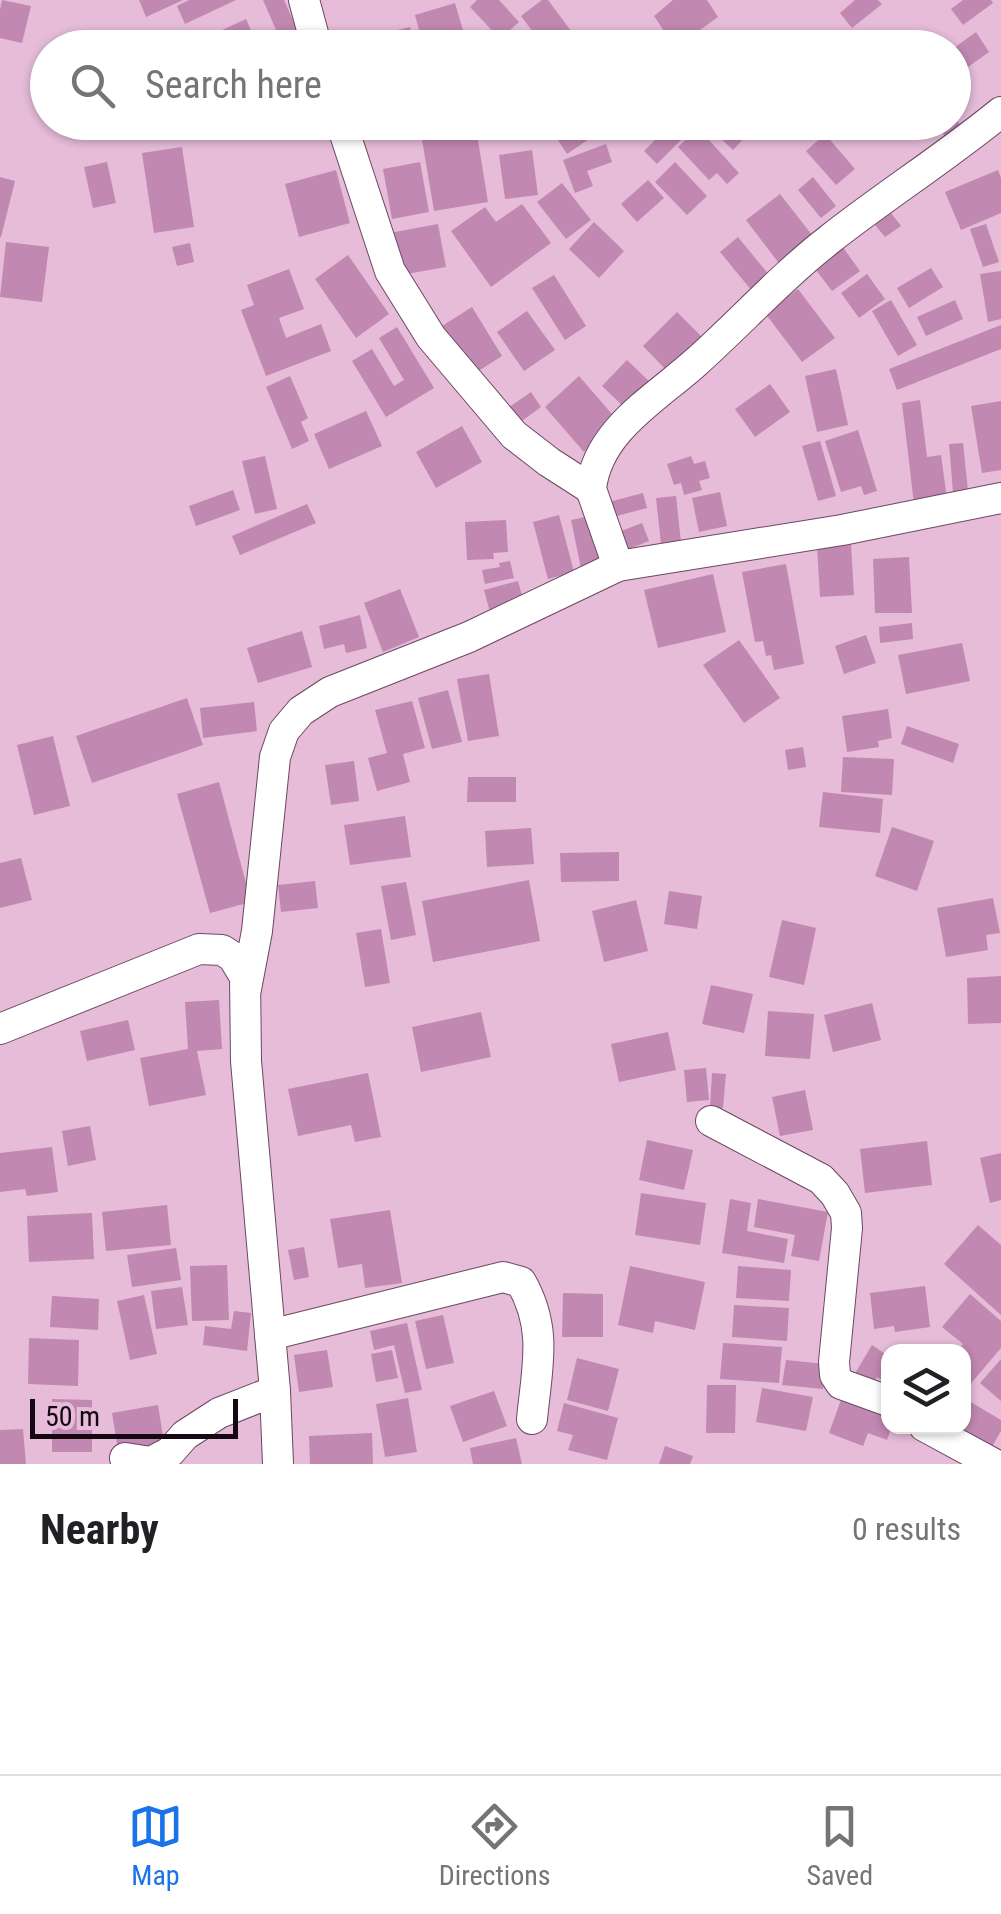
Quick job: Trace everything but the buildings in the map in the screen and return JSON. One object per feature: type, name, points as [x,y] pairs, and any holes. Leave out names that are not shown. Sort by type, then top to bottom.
[{"type":"street","points":[[304,0],[312,30]]},
{"type":"street","points":[[971,136],[1001,112]]},
{"type":"street","points":[[347,140],[390,270],[432,337],[514,435],[591,489]]},
{"type":"street","points":[[618,566],[591,489],[601,457],[623,424],[828,240],[967,140]]},
{"type":"street","points":[[246,989],[257,931],[274,758],[284,731],[301,711],[330,692],[469,636],[618,566],[842,530],[1001,498]]},
{"type":"street","points":[[0,1029],[198,949],[222,950],[233,957],[245,977],[246,1061],[278,1464]]},
{"type":"street","points":[[711,1121],[821,1178],[835,1194],[846,1212],[847,1228],[835,1375],[841,1384],[881,1398]]},
{"type":"street","points":[[270,1335],[503,1276],[521,1282],[530,1297],[540,1332],[532,1419]]},
{"type":"street","points":[[125,1458],[151,1462],[219,1413],[275,1391]]},
{"type":"street","points":[[939,1434],[994,1464]]}]
